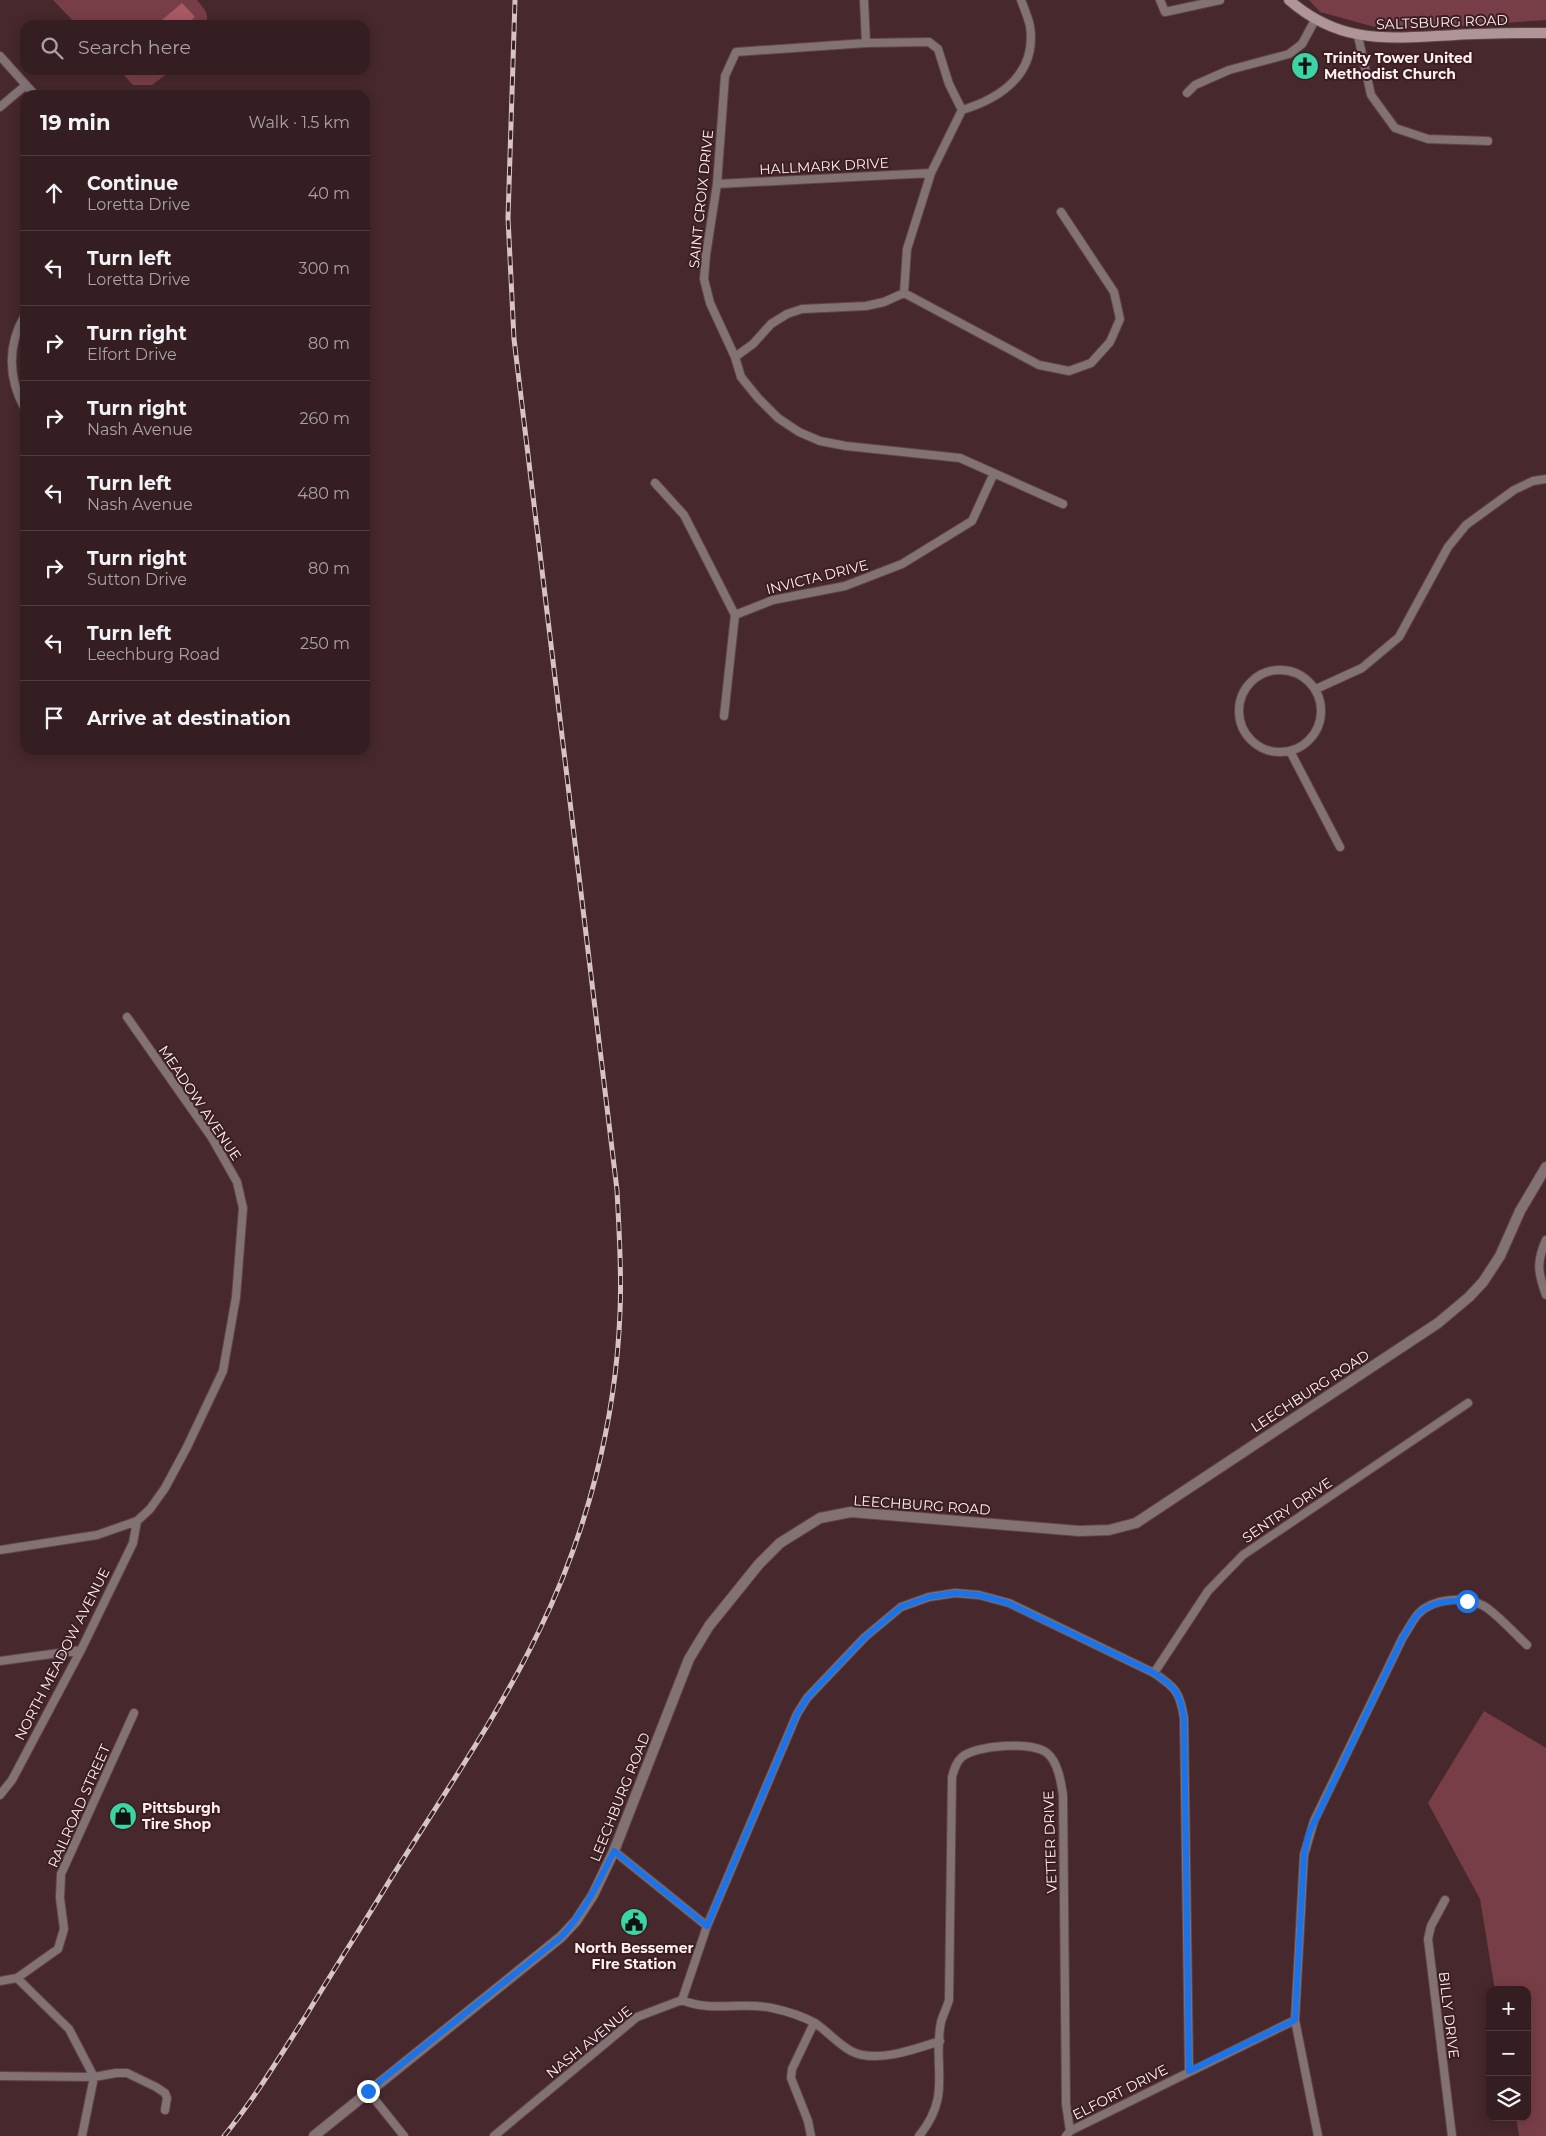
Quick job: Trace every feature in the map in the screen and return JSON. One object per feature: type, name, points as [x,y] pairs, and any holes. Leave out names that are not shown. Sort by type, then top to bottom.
[{"type":"main road","name":"SALTSBURG ROAD","points":[[1289,0],[1315,20],[1337,30],[1358,36],[1396,38],[1546,33]]},
{"type":"street","points":[[864,0],[866,42]]},
{"type":"street","points":[[904,293],[907,250],[931,173],[962,110],[982,104],[1000,95],[1015,81],[1025,65],[1031,46],[1030,25],[1021,0]]},
{"type":"street","points":[[1160,0],[1165,12],[1220,0]]},
{"type":"street","points":[[1187,93],[1195,85],[1229,70],[1290,54],[1302,44],[1315,20]]},
{"type":"street","points":[[1358,36],[1371,95],[1395,128],[1428,139],[1488,141]]},
{"type":"street","name":"SAINT CROIX DRIVE","points":[[962,110],[949,84],[938,49],[928,42],[866,42],[736,52],[725,76],[717,184],[706,255],[704,279],[710,303],[735,357],[741,377],[778,418],[799,432],[813,438],[846,446],[960,458],[1063,504]]},
{"type":"street","points":[[0,56],[30,90]]},
{"type":"street","points":[[20,90],[26,85]]},
{"type":"street","points":[[0,107],[20,90]]},
{"type":"street","name":"HALLMARK DRIVE","points":[[717,184],[931,173]]},
{"type":"street","points":[[904,293],[1039,364],[1069,371],[1091,364],[1110,342],[1120,319],[1114,292],[1061,212]]},
{"type":"street","points":[[735,357],[753,344],[771,324],[787,314],[802,309],[866,306],[884,302],[904,293]]},
{"type":"street","points":[[20,326],[14,340],[11,364],[13,383],[20,398]]},
{"type":"street","name":"INVICTA DRIVE","points":[[735,615],[774,600],[845,586],[902,564],[972,521],[994,473]]},
{"type":"street","points":[[1316,689],[1362,668],[1399,637],[1448,547],[1466,525],[1514,490],[1533,481],[1546,479]]},
{"type":"street","points":[[655,483],[684,515],[735,615],[724,716]]},
{"type":"street","points":[[1281,669],[1294,672],[1306,678],[1316,689],[1322,709],[1320,725],[1311,739],[1291,752],[1276,752],[1256,745],[1244,731],[1238,709],[1240,698],[1253,679],[1266,671],[1281,669]]},
{"type":"street","points":[[1291,752],[1340,847]]},
{"type":"street","name":"MEADOW AVENUE","points":[[0,1550],[97,1535],[137,1520],[150,1509],[165,1488],[188,1447],[223,1371],[236,1297],[243,1208],[237,1182],[221,1153],[127,1017]]},
{"type":"street","name":"LEECHBURG ROAD","points":[[314,2136],[561,1937],[576,1921],[593,1895],[614,1851],[689,1659],[709,1626],[759,1564],[780,1543],[820,1518],[851,1512],[1079,1530],[1109,1530],[1136,1523],[1438,1323],[1468,1297],[1483,1282],[1500,1256],[1520,1211],[1546,1167]]},
{"type":"street","points":[[1546,1240],[1540,1253],[1538,1274],[1546,1295]]},
{"type":"street","name":"SENTRY DRIVE","points":[[1154,1673],[1208,1591],[1243,1556],[1468,1402]]},
{"type":"street","name":"NORTH MEADOW AVENUE","points":[[0,1795],[12,1780],[81,1650],[133,1543],[137,1520]]},
{"type":"street","points":[[919,2136],[929,2124],[937,2107],[940,2042],[902,2054],[868,2056],[852,2052],[814,2023],[789,2012],[769,2007],[693,2005],[682,2000],[707,1926],[797,1714],[807,1698],[865,1637],[901,1607],[929,1597],[946,1594],[979,1595],[1008,1603],[1154,1673],[1174,1686],[1180,1695],[1184,1718],[1189,2071]]},
{"type":"street","points":[[1318,2136],[1295,2020],[1304,1855],[1309,1833],[1403,1637],[1418,1614],[1437,1603],[1450,1600],[1459,1600],[1484,1606],[1527,1645]]},
{"type":"street","points":[[0,1661],[81,1650]]},
{"type":"street","name":"RAILROAD STREET","points":[[0,1981],[16,1978],[58,1949],[64,1929],[60,1898],[61,1874],[134,1713]]},
{"type":"street","name":"VETTER DRIVE","points":[[940,2042],[942,2022],[949,2000],[952,1777],[954,1768],[961,1758],[973,1750],[999,1745],[1036,1748],[1047,1753],[1053,1761],[1060,1777],[1063,1795],[1066,2104],[1068,2134]]},
{"type":"street","points":[[614,1851],[707,1926]]},
{"type":"street","name":"BILLY DRIVE","points":[[1446,1900],[1432,1926],[1428,1939],[1452,2136]]},
{"type":"street","points":[[16,1978],[69,2028],[94,2077],[82,2136]]},
{"type":"street","name":"NASH AVENUE","points":[[494,2136],[637,2017],[682,2000]]},
{"type":"street","name":"ELFORT DRIVE","points":[[1068,2134],[1189,2071],[1295,2020]]},
{"type":"street","points":[[811,2136],[808,2121],[794,2090],[791,2078],[792,2069],[814,2023]]},
{"type":"street","points":[[0,2076],[94,2077],[127,2073],[165,2093],[167,2098],[165,2110]]},
{"type":"street","points":[[368,2091],[404,2136]]},
{"type":"shaded area","points":[[53,0],[197,0],[207,14],[207,20],[72,20]]},
{"type":"shaded area","points":[[1309,0],[1546,0],[1546,20],[1446,27],[1382,29],[1320,12]]},
{"type":"shaded area","points":[[182,3],[195,17],[192,20],[162,20]]},
{"type":"shaded area","points":[[124,75],[165,75],[152,85],[133,85]]},
{"type":"shaded area","points":[[1484,1711],[1546,1748],[1546,2136],[1519,2136],[1517,2121],[1531,2121],[1531,1986],[1494,1986],[1480,1899],[1428,1803]]},
{"type":"railway","points":[[224,2136],[257,2092],[307,2014],[468,1757],[523,1663],[556,1594],[585,1516],[596,1476],[612,1394],[621,1297],[617,1190],[514,339],[508,218],[515,0]]},
{"type":"place","name":"Trinity Tower United Methodist Church","points":[[1305,66]]},
{"type":"place","name":"Pittsburgh Tire Shop","points":[[123,1816]]},
{"type":"place","name":"North Bessemer FIre Station","points":[[634,1922]]},
{"type":"route","points":[[368,2091],[561,1937],[576,1921],[593,1895],[614,1851],[707,1926],[797,1714],[807,1698],[865,1637],[901,1607],[929,1597],[955,1593],[979,1595],[1008,1603],[1154,1673],[1174,1686],[1180,1695],[1184,1718],[1189,2071],[1295,2020],[1304,1855],[1309,1833],[1403,1637],[1418,1614],[1437,1603],[1450,1600],[1467,1601]]}]
